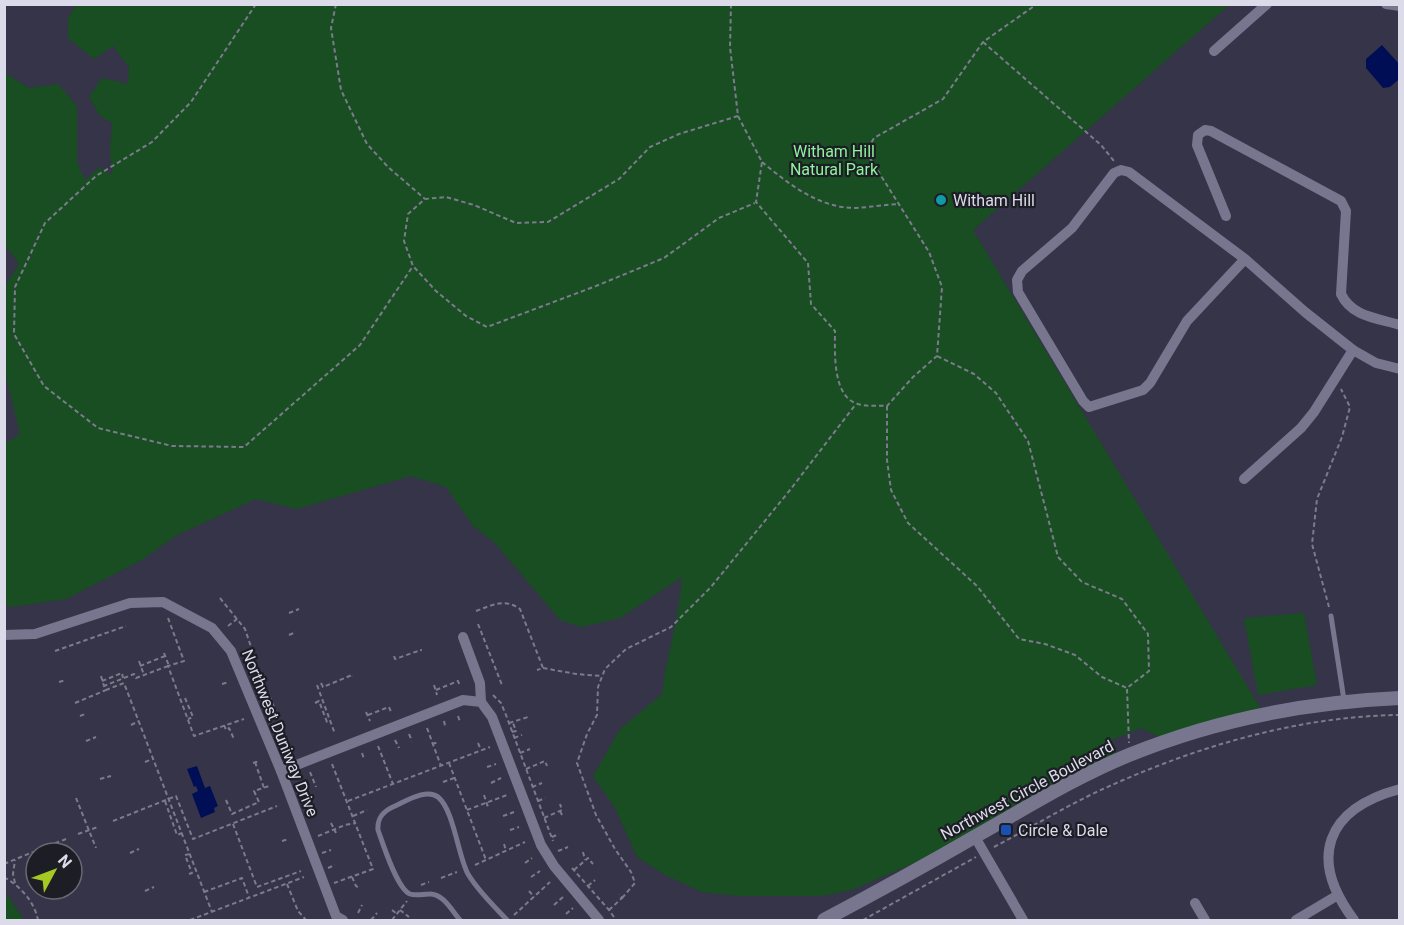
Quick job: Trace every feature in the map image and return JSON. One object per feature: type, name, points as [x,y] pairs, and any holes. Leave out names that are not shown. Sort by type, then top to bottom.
[{"type":"main road","name":"Northwest Circle Boulevard","points":[[825,921],[1064,786],[1130,754],[1236,720],[1285,710],[1344,702],[1400,698]]},
{"type":"street","points":[[1214,51],[1267,4]]},
{"type":"street","points":[[1386,4],[1400,6]]},
{"type":"street","points":[[1226,216],[1197,145],[1198,135],[1205,130],[1211,131],[1341,201],[1346,211],[1341,294],[1346,303],[1356,312],[1400,325]]},
{"type":"street","points":[[1245,259],[1187,321],[1150,383],[1143,390],[1089,407],[1083,401],[1018,292],[1017,280],[1022,271],[1072,228],[1114,173],[1121,170],[1129,172],[1245,259],[1305,312],[1353,350],[1376,363],[1400,369]]},
{"type":"street","points":[[1244,479],[1301,428],[1314,412],[1353,350]]},
{"type":"street","name":"Northwest Duniway Drive","points":[[4,635],[35,634],[130,603],[163,603],[212,628],[231,651],[340,918]]},
{"type":"street","points":[[463,638],[480,683],[481,702],[492,717],[541,845],[554,866],[598,921]]},
{"type":"street","points":[[281,771],[463,700],[481,702]]},
{"type":"street","points":[[1354,921],[1331,881],[1328,865],[1332,838],[1349,813],[1400,789]]},
{"type":"street","points":[[975,837],[1023,921]]},
{"type":"street","points":[[1296,921],[1338,895]]},
{"type":"street","points":[[1195,903],[1205,921]]},
{"type":"lane","points":[[1331,616],[1344,702]]},
{"type":"lane","points":[[460,921],[440,896],[432,893],[410,894],[404,890],[378,830],[381,815],[389,809],[427,793],[437,796],[445,807],[468,873],[507,921]]},
{"type":"path","points":[[256,4],[191,102],[152,142],[96,176],[45,223],[15,287],[14,334],[44,386],[98,428],[172,446],[244,447],[360,345],[413,266]]},
{"type":"path","points":[[336,4],[331,28],[346,101],[367,144],[388,167],[425,199]]},
{"type":"path","points":[[731,4],[730,47],[738,116],[762,162],[795,189],[827,204],[855,208],[898,204]]},
{"type":"path","points":[[1037,4],[983,42],[943,99],[874,138],[866,152],[929,252],[942,287],[937,357],[913,377],[887,405],[886,460],[891,490],[908,523],[977,586],[1019,639],[1045,644],[1075,655],[1102,677],[1127,688]]},
{"type":"path","points":[[983,42],[1101,145],[1121,170]]},
{"type":"path","points":[[738,116],[679,134],[650,147],[619,179],[548,222],[516,223],[474,205],[446,197],[425,199],[408,214],[404,241],[413,266],[436,291],[466,316],[487,327],[664,258],[719,218],[756,202]]},
{"type":"path","points":[[762,162],[756,202],[808,263],[812,304],[836,331],[835,363],[843,394],[856,404],[887,405]]},
{"type":"path","points":[[937,357],[974,374],[996,393],[1028,441],[1058,557],[1082,582],[1122,599],[1148,634],[1149,671],[1127,688]]},
{"type":"path","points":[[1331,616],[1312,544],[1317,499],[1342,437],[1350,407],[1336,377]]},
{"type":"path","points":[[609,910],[634,883],[631,872],[596,815],[577,763],[587,734],[597,715],[598,687],[605,669],[626,649],[671,627],[711,587],[856,404]]},
{"type":"path","points":[[220,598],[245,629],[254,649],[246,652]]},
{"type":"path","points":[[477,611],[499,603],[514,605],[522,614],[543,668]]},
{"type":"path","points":[[289,613],[299,609]]},
{"type":"path","points":[[104,686],[134,674],[136,678],[184,661],[168,618]]},
{"type":"path","points":[[228,626],[237,619]]},
{"type":"path","points":[[478,624],[503,684]]},
{"type":"path","points":[[55,651],[126,626]]},
{"type":"path","points":[[523,630],[528,629]]},
{"type":"path","points":[[289,635],[296,632]]},
{"type":"path","points":[[394,656],[395,659],[421,651]]},
{"type":"path","points":[[140,666],[165,655],[194,736],[244,719]]},
{"type":"path","points":[[139,661],[144,675]]},
{"type":"path","points":[[537,670],[543,668],[602,676]]},
{"type":"path","points":[[102,681],[122,673],[123,678]]},
{"type":"path","points":[[321,683],[323,687],[352,675],[352,677]]},
{"type":"path","points":[[101,676],[106,690]]},
{"type":"path","points":[[59,682],[66,680]]},
{"type":"path","points":[[435,690],[458,681],[460,686]]},
{"type":"path","points":[[222,684],[229,682]]},
{"type":"path","points":[[75,702],[124,683],[212,912]]},
{"type":"path","points":[[317,685],[335,734]]},
{"type":"path","points":[[434,685],[437,695]]},
{"type":"path","points":[[1127,688],[1130,754]]},
{"type":"path","points":[[263,697],[269,695],[279,717],[272,720]]},
{"type":"path","points":[[493,695],[501,703],[516,731],[512,732],[514,738],[561,856]]},
{"type":"path","points":[[180,700],[187,697],[193,717],[188,719]]},
{"type":"path","points":[[315,703],[319,701],[327,722],[330,720]]},
{"type":"path","points":[[370,721],[367,713],[389,707],[391,712]]},
{"type":"path","points":[[80,716],[85,714]]},
{"type":"path","points":[[993,848],[1101,790],[1158,765],[1263,733],[1374,715],[1400,715]]},
{"type":"path","points":[[458,716],[460,722]]},
{"type":"path","points":[[511,723],[528,717]]},
{"type":"path","points":[[131,724],[139,721]]},
{"type":"path","points":[[444,721],[445,726]]},
{"type":"path","points":[[224,725],[226,729],[230,728],[234,739]]},
{"type":"path","points":[[215,728],[217,733]]},
{"type":"path","points":[[427,728],[441,766]]},
{"type":"path","points":[[202,734],[204,738]]},
{"type":"path","points":[[409,734],[412,741]]},
{"type":"path","points":[[514,738],[522,735]]},
{"type":"path","points":[[86,741],[96,737]]},
{"type":"path","points":[[395,740],[399,748]]},
{"type":"path","points":[[428,748],[439,742]]},
{"type":"path","points":[[478,743],[481,750]]},
{"type":"path","points":[[378,746],[393,784]]},
{"type":"path","points":[[348,801],[490,747]]},
{"type":"path","points":[[520,753],[530,749]]},
{"type":"path","points":[[362,753],[364,759]]},
{"type":"path","points":[[145,762],[153,759]]},
{"type":"path","points":[[264,788],[254,763],[267,760]]},
{"type":"path","points":[[526,769],[545,761],[548,766]]},
{"type":"path","points":[[449,763],[486,860]]},
{"type":"path","points":[[332,764],[373,868],[334,884]]},
{"type":"path","points":[[380,767],[390,764]]},
{"type":"path","points":[[487,767],[496,764]]},
{"type":"path","points":[[310,772],[316,787]]},
{"type":"path","points":[[100,779],[111,776]]},
{"type":"path","points":[[443,782],[454,778]]},
{"type":"path","points":[[491,783],[501,778]]},
{"type":"path","points":[[532,787],[542,783]]},
{"type":"path","points":[[226,800],[232,814],[259,802],[254,791],[276,785]]},
{"type":"path","points":[[484,795],[488,807]]},
{"type":"path","points":[[466,810],[507,795]]},
{"type":"path","points":[[113,821],[176,796],[193,839],[277,806]]},
{"type":"path","points":[[76,798],[96,848]]},
{"type":"path","points":[[538,801],[545,798]]},
{"type":"path","points":[[165,801],[176,835],[182,833]]},
{"type":"path","points":[[560,804],[563,817]]},
{"type":"path","points":[[353,816],[367,810]]},
{"type":"path","points":[[544,818],[560,811]]},
{"type":"path","points":[[502,816],[514,812]]},
{"type":"path","points":[[331,823],[336,834]]},
{"type":"path","points":[[316,837],[356,823]]},
{"type":"path","points":[[233,824],[257,888],[301,871]]},
{"type":"path","points":[[78,834],[98,827]]},
{"type":"path","points":[[510,830],[519,827]]},
{"type":"path","points":[[552,837],[559,834]]},
{"type":"path","points":[[61,841],[66,839]]},
{"type":"path","points":[[282,842],[289,839]]},
{"type":"path","points":[[475,865],[525,842]]},
{"type":"path","points":[[504,844],[508,858]]},
{"type":"path","points":[[558,851],[568,847]]},
{"type":"path","points":[[130,853],[140,849]]},
{"type":"path","points":[[322,853],[331,850]]},
{"type":"path","points":[[582,852],[585,860]]},
{"type":"path","points":[[190,854],[185,855],[191,873],[196,872]]},
{"type":"path","points":[[4,864],[24,856]]},
{"type":"path","points":[[525,863],[532,858]]},
{"type":"path","points":[[593,864],[588,858],[572,869],[599,897],[616,921]]},
{"type":"path","points":[[863,921],[974,858]]},
{"type":"path","points":[[15,860],[13,874],[15,883]]},
{"type":"path","points":[[328,868],[335,865]]},
{"type":"path","points":[[349,871],[359,888]]},
{"type":"path","points":[[441,878],[460,871]]},
{"type":"path","points":[[531,877],[540,871]]},
{"type":"path","points":[[4,877],[15,883],[31,901],[38,921]]},
{"type":"path","points":[[190,921],[304,877]]},
{"type":"path","points":[[204,892],[242,878],[249,898]]},
{"type":"path","points":[[588,886],[595,880]]},
{"type":"path","points":[[417,887],[429,882]]},
{"type":"path","points":[[514,915],[550,882]]},
{"type":"path","points":[[287,884],[298,911],[306,921]]},
{"type":"path","points":[[145,891],[154,887]]},
{"type":"path","points":[[529,891],[534,897]]},
{"type":"path","points":[[599,897],[603,893]]},
{"type":"path","points":[[619,894],[622,898]]},
{"type":"path","points":[[554,904],[563,897]]},
{"type":"path","points":[[392,921],[408,900]]},
{"type":"path","points":[[527,903],[531,908]]},
{"type":"path","points":[[340,918],[357,912],[362,905]]},
{"type":"path","points":[[566,914],[573,908]]},
{"type":"path","points":[[392,910],[397,914]]},
{"type":"path","points":[[400,910],[409,917]]},
{"type":"path","points":[[371,921],[377,913]]},
{"type":"green space","name":"Witham Hill Natural Park","points":[[76,5],[1229,5],[973,230],[1264,714],[1168,741],[1141,728],[1112,740],[1118,760],[975,837],[852,890],[822,896],[738,896],[702,892],[663,874],[637,857],[614,806],[593,776],[620,729],[662,694],[682,577],[620,618],[581,627],[560,620],[494,542],[473,526],[446,487],[411,476],[297,509],[256,499],[177,535],[142,560],[66,599],[11,607],[5,605],[5,444],[20,434],[5,372],[4,288],[19,264],[5,248],[5,73],[29,88],[58,84],[77,106],[77,162],[85,180],[100,167],[112,175],[110,150],[112,123],[100,116],[89,97],[102,78],[128,84],[129,67],[113,46],[94,59],[68,38],[68,18]]},
{"type":"green space","points":[[1304,613],[1317,685],[1258,695],[1244,618]]},
{"type":"green space","points":[[4,892],[6,893],[24,920],[5,920]]},
{"type":"shaded area","points":[[1382,45],[1400,65],[1398,80],[1390,87],[1383,88],[1366,68],[1366,59]]},
{"type":"shaded area","points":[[197,766],[205,788],[210,786],[218,806],[214,808],[215,812],[201,818],[192,794],[198,791],[187,769]]},
{"type":"place","name":"Witham Hill","points":[[941,200]]},
{"type":"place","name":"Circle & Dale","points":[[1006,830]]}]
